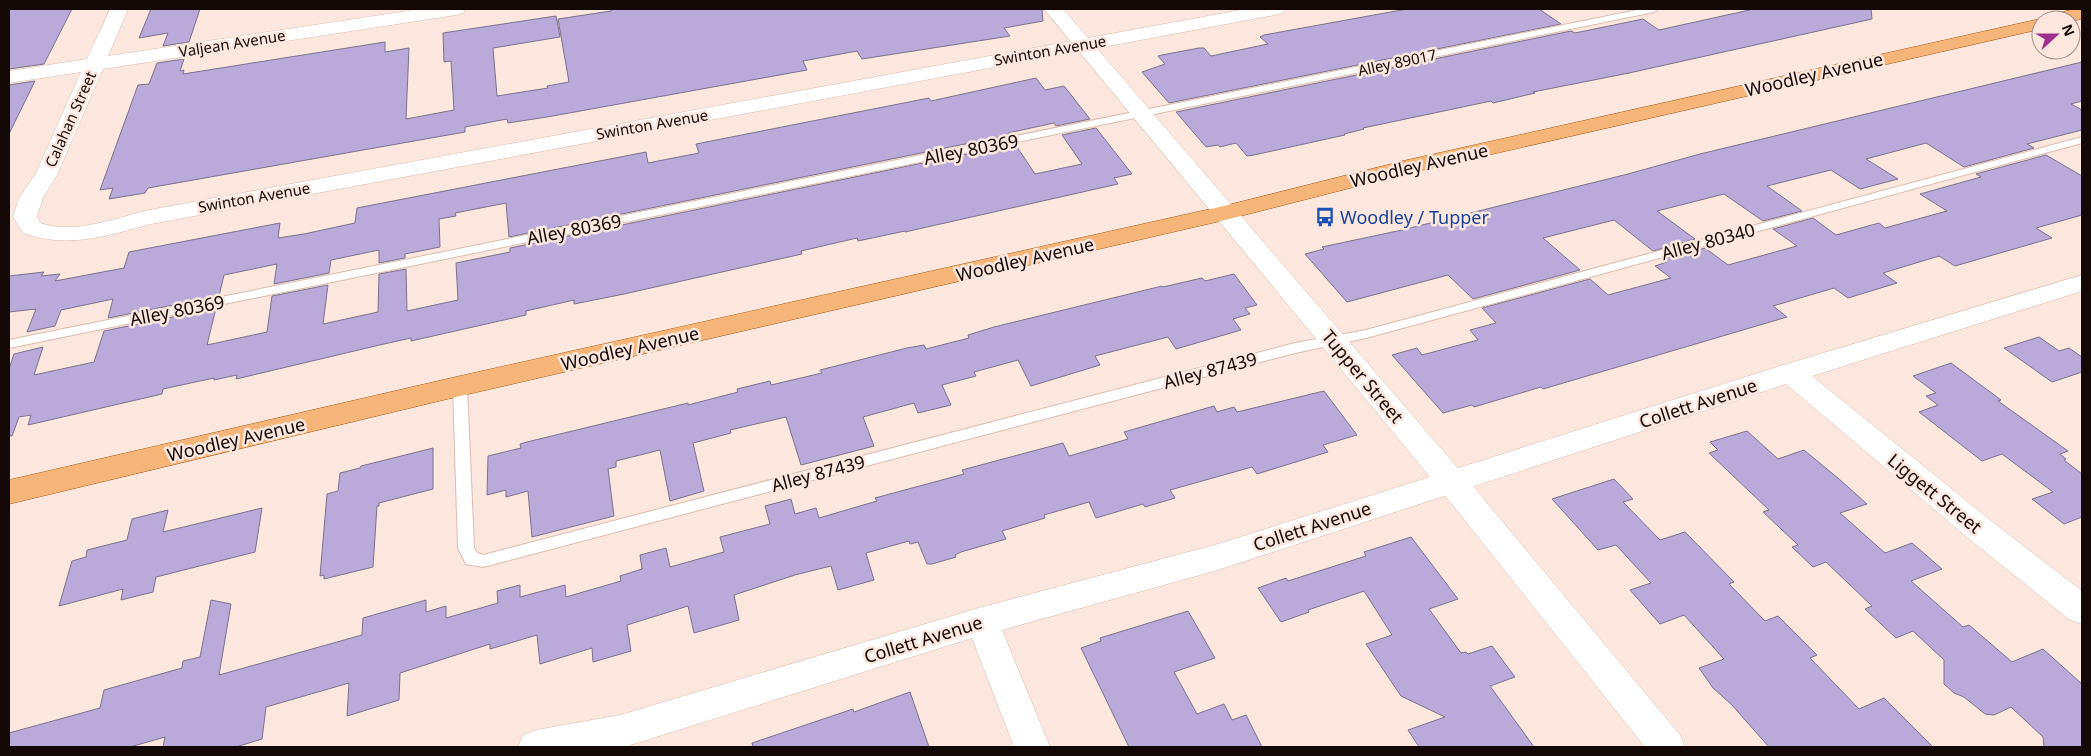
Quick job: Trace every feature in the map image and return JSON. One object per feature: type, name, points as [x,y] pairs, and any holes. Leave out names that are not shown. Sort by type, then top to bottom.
[{"type":"main road","name":"Woodley Avenue","points":[[9,492],[460,386],[1225,213],[1403,168],[2031,25]]},
{"type":"street","name":"Calahan Street","points":[[31,228],[25,216],[32,198],[46,175],[119,9]]},
{"type":"street","name":"Valjean Avenue","points":[[9,77],[456,9]]},
{"type":"street","name":"Tupper Street","points":[[1053,9],[1451,481],[1667,747]]},
{"type":"street","name":"Swinton Avenue","points":[[31,228],[44,234],[60,235],[104,228],[159,215],[1275,9]]},
{"type":"street","name":"Collett Avenue","points":[[536,747],[620,732],[982,621],[1218,557],[1790,374],[2079,287]]},
{"type":"street","name":"Liggett Street","points":[[1790,374],[1979,529],[2082,610]]},
{"type":"street","points":[[982,621],[1032,747]]},
{"type":"lane","name":"Alley 89017","points":[[1140,114],[1654,9]]},
{"type":"lane","name":"Alley 80369","points":[[9,344],[1140,114]]},
{"type":"lane","name":"Alley 80340","points":[[1333,340],[1366,334],[2082,140]]},
{"type":"lane","name":"Alley 87439","points":[[460,386],[466,548],[472,559],[483,561],[1295,348],[1333,340]]},
{"type":"building","points":[[9,9],[72,9],[44,64],[9,69]]},
{"type":"building","points":[[151,9],[200,9],[189,42],[163,46],[168,33],[139,38]]},
{"type":"building","points":[[610,9],[1042,9],[1043,21],[1004,28],[1010,36],[862,59],[857,51],[803,61],[807,70],[547,117],[508,123],[507,119],[465,127],[465,132],[148,188],[145,193],[109,199],[113,188],[100,190],[138,85],[149,84],[157,63],[184,59],[180,71],[184,70],[183,74],[385,42],[385,52],[409,48],[406,119],[454,110],[451,61],[444,62],[443,33],[556,16],[560,37],[493,48],[497,96],[548,88],[547,86],[569,82],[558,19],[611,11]]},
{"type":"building","points":[[1407,9],[1539,9],[1561,24],[1169,103],[1142,72],[1165,64],[1158,56],[1162,55],[1204,48],[1211,56],[1268,44],[1260,37],[1264,35]]},
{"type":"building","points":[[1754,9],[1871,9],[1872,19],[1629,73],[1533,92],[1535,93],[1493,103],[1491,101],[1363,128],[1345,135],[1247,156],[1236,143],[1220,147],[1218,145],[1206,147],[1176,112],[1571,31],[1575,33],[1643,19],[1659,30]]},
{"type":"building","points":[[2082,62],[2082,101],[2071,104],[2082,110],[2082,130],[2027,144],[2034,148],[1964,167],[1926,143],[1866,159],[1898,179],[1860,189],[1831,170],[1767,186],[1802,211],[1763,221],[1724,194],[1657,211],[1695,239],[1653,251],[1614,220],[1543,238],[1580,270],[1473,299],[1448,275],[1347,302],[1305,254],[1324,249],[1322,247],[1402,230],[1628,174],[1700,154]]},
{"type":"building","points":[[1036,78],[1045,90],[1064,86],[1090,119],[1056,126],[1054,123],[1008,133],[1009,135],[509,237],[506,203],[455,213],[456,216],[439,219],[440,247],[405,254],[405,258],[379,263],[379,250],[331,260],[329,273],[274,284],[277,264],[224,275],[219,296],[108,318],[113,299],[61,310],[55,326],[27,332],[36,309],[9,312],[9,276],[44,272],[41,276],[60,274],[55,281],[124,268],[129,252],[280,223],[278,238],[304,234],[355,223],[357,208],[646,152],[648,163],[699,153],[696,144],[929,98],[931,101]]},
{"type":"building","points":[[35,81],[9,134],[9,85]]},
{"type":"building","points":[[1096,128],[1132,174],[1114,178],[1118,184],[905,232],[858,241],[857,238],[801,251],[802,254],[624,294],[574,304],[574,300],[526,311],[526,315],[411,341],[411,338],[236,379],[237,375],[163,389],[162,394],[28,425],[31,415],[19,417],[12,436],[9,436],[9,369],[14,354],[43,347],[34,375],[94,362],[104,331],[216,308],[207,345],[267,332],[272,296],[328,285],[323,324],[378,312],[379,274],[406,269],[407,311],[458,300],[456,263],[510,252],[510,248],[1015,144],[1035,174],[1082,164],[1062,135]]},
{"type":"building","points":[[2046,155],[2082,176],[2082,215],[2036,228],[2052,238],[1955,266],[1939,256],[1883,273],[1897,283],[1848,298],[1834,288],[1773,306],[1787,317],[1543,389],[1541,387],[1474,407],[1472,405],[1443,413],[1392,355],[1417,348],[1422,355],[1478,340],[1470,330],[1496,323],[1482,308],[1590,279],[1608,295],[1671,278],[1655,266],[1667,262],[1663,259],[1705,248],[1728,265],[1797,246],[1773,229],[1813,218],[1836,235],[1879,223],[1885,228],[1947,211],[1920,194],[1981,177],[1976,174]]},
{"type":"building","points":[[1234,274],[1257,305],[1245,308],[1250,314],[1233,319],[1241,330],[1176,349],[1168,337],[1095,356],[1100,365],[1031,386],[1018,360],[974,372],[976,376],[942,385],[951,405],[918,413],[914,403],[863,417],[874,446],[801,465],[786,417],[730,430],[731,433],[693,443],[704,491],[670,501],[660,450],[616,461],[616,467],[608,469],[614,516],[532,537],[528,491],[506,497],[506,490],[487,495],[488,456],[521,448],[520,444],[688,403],[688,405],[738,392],[737,389],[770,381],[771,385],[822,373],[820,370],[907,348],[924,345],[926,349],[969,338],[968,335],[994,327],[1162,286],[1202,278],[1205,281]]},
{"type":"building","points":[[2039,337],[2059,351],[2069,348],[2082,357],[2082,372],[2052,382],[2004,348]]},
{"type":"building","points":[[1951,363],[2001,400],[1998,401],[2068,451],[2060,454],[2066,459],[2064,460],[2082,474],[2082,517],[2064,524],[2032,499],[2053,492],[2002,454],[1982,461],[1919,412],[1938,405],[1926,396],[1936,393],[1913,376]]},
{"type":"building","points":[[1324,391],[1357,435],[1323,445],[1328,452],[1257,474],[1252,467],[1170,490],[1175,498],[1145,507],[1143,504],[1096,518],[1089,502],[1044,515],[1045,518],[1002,531],[1006,539],[961,552],[955,555],[956,557],[932,564],[927,564],[918,542],[910,544],[909,541],[866,553],[874,580],[838,590],[831,566],[795,575],[734,595],[739,620],[694,633],[688,606],[627,625],[631,651],[593,662],[592,648],[540,664],[537,635],[490,649],[490,644],[400,673],[399,700],[347,716],[349,683],[266,707],[262,739],[236,747],[163,747],[165,737],[130,747],[9,747],[9,733],[100,708],[104,690],[182,668],[183,661],[200,657],[211,600],[231,604],[219,675],[362,635],[363,618],[426,600],[426,612],[446,606],[446,618],[498,603],[497,591],[520,585],[520,597],[565,585],[566,597],[621,581],[620,576],[642,569],[640,555],[666,548],[670,567],[724,552],[720,537],[770,524],[765,506],[791,499],[795,514],[816,508],[819,518],[877,501],[875,498],[964,474],[962,470],[1063,443],[1069,456],[1128,439],[1124,432],[1214,406],[1217,412],[1234,407],[1237,412]]},
{"type":"building","points":[[1747,431],[1778,459],[1804,450],[1839,479],[1867,504],[1840,513],[1885,553],[1912,543],[1942,569],[1911,581],[1963,627],[1969,625],[2012,662],[2043,649],[2082,684],[2082,747],[2044,747],[2043,737],[2011,707],[1994,715],[1985,714],[1944,684],[1944,660],[1913,631],[1896,638],[1865,609],[1872,606],[1826,562],[1813,567],[1792,547],[1798,545],[1763,512],[1769,510],[1709,453],[1718,450],[1710,442]]},
{"type":"building","points":[[433,448],[433,489],[379,503],[379,506],[377,506],[373,567],[324,579],[324,575],[320,576],[327,494],[338,491],[340,473]]},
{"type":"building","points":[[1614,479],[1633,499],[1623,502],[1660,540],[1685,532],[1734,582],[1729,584],[1765,621],[1778,616],[1817,655],[1810,658],[1859,709],[1884,698],[1933,747],[1769,747],[1731,704],[1713,688],[1699,668],[1724,659],[1684,615],[1660,624],[1630,590],[1651,583],[1616,545],[1598,550],[1552,499]]},
{"type":"building","points":[[262,508],[255,552],[156,577],[153,592],[121,600],[123,589],[59,606],[72,561],[86,557],[87,550],[127,540],[132,519],[168,510],[163,532]]},
{"type":"building","points":[[1411,537],[1458,599],[1429,609],[1461,653],[1466,652],[1468,654],[1492,646],[1515,677],[1490,686],[1534,747],[1419,747],[1408,730],[1445,717],[1401,696],[1366,644],[1392,635],[1364,591],[1308,610],[1309,612],[1281,622],[1258,588],[1286,578],[1288,581],[1366,556],[1364,552]]},
{"type":"building","points":[[1188,611],[1215,658],[1174,672],[1197,714],[1224,704],[1232,720],[1246,715],[1262,747],[1129,747],[1081,648],[1101,641],[1100,638]]},
{"type":"building","points":[[910,692],[929,747],[753,747],[752,743],[853,709],[854,712]]},
{"type":"place","name":"Woodley / Tupper","points":[[1325,217]]}]
